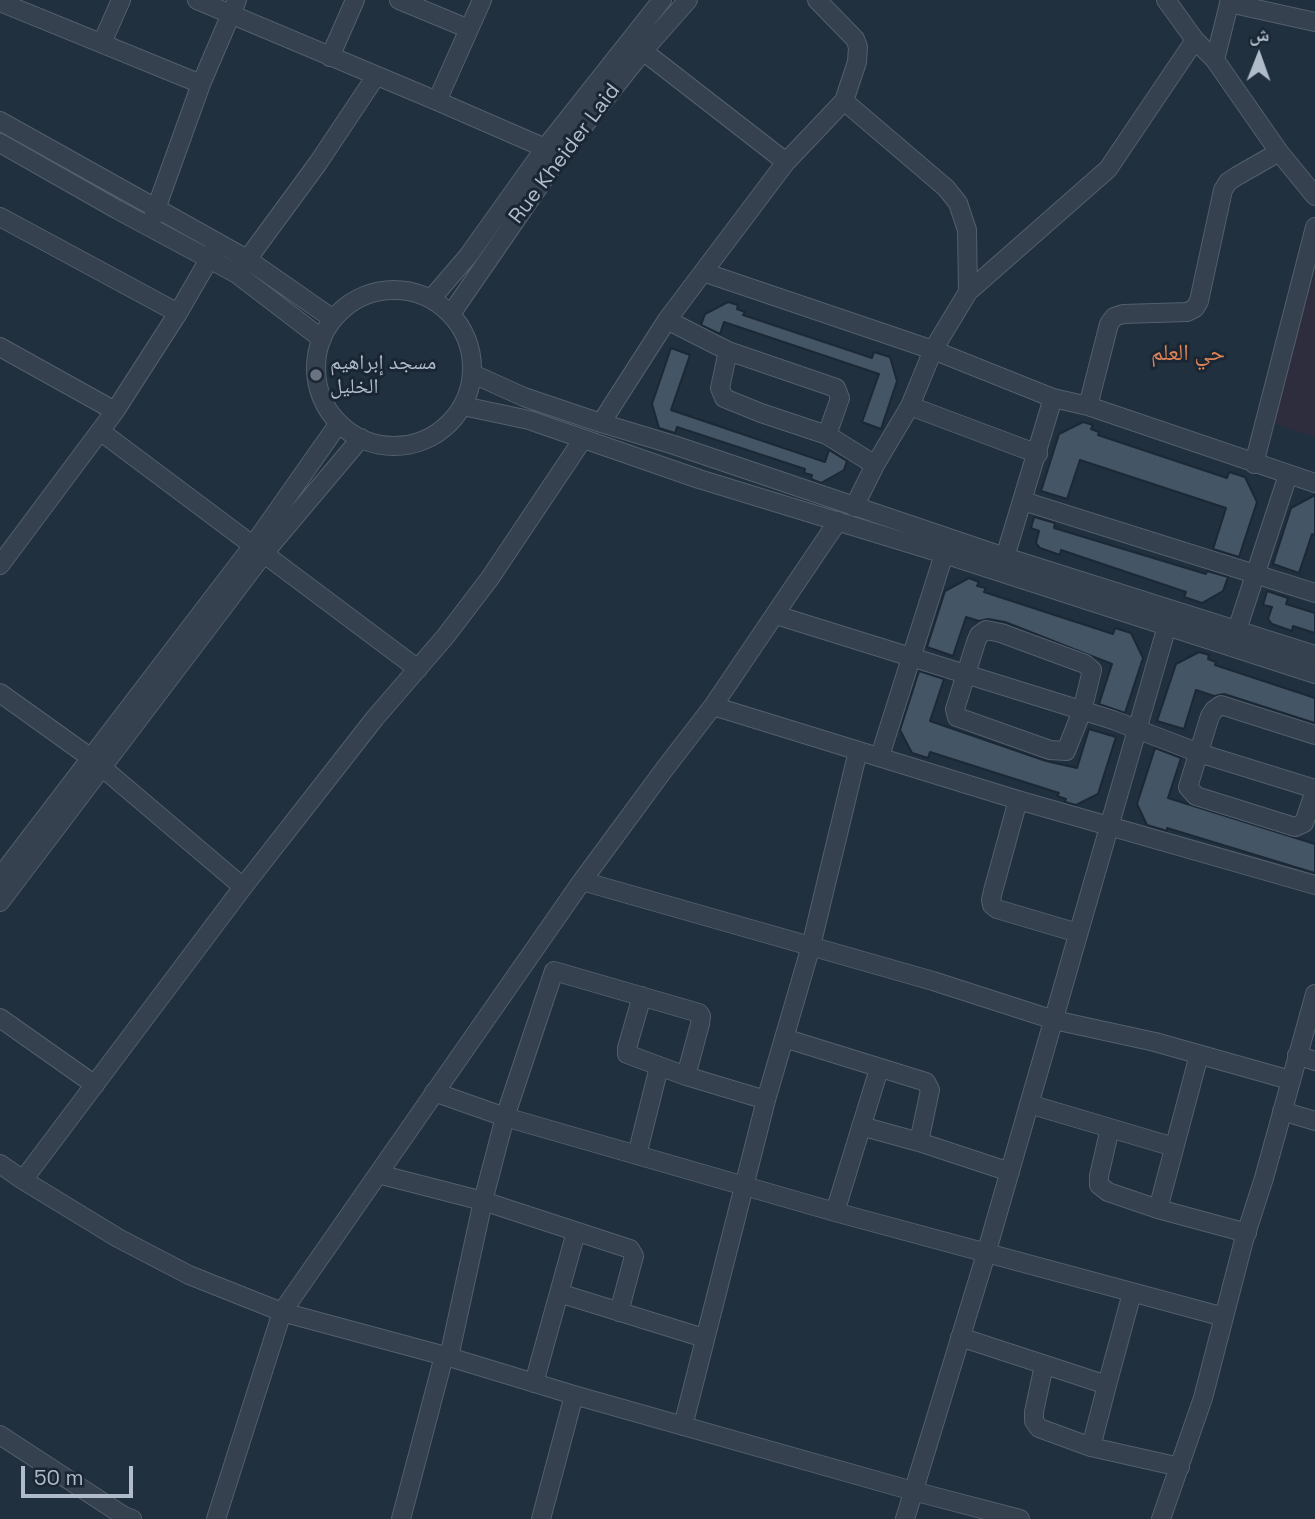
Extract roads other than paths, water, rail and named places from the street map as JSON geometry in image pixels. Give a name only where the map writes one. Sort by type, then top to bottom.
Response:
[{"type":"street","points":[[102,43],[121,0]]},
{"type":"street","points":[[197,0],[234,7],[330,57],[552,153]]},
{"type":"street","points":[[330,57],[355,0]]},
{"type":"street","points":[[399,0],[469,29]]},
{"type":"street","points":[[437,101],[482,0]]},
{"type":"street","name":"Rue Kheider Laid","points":[[451,313],[552,153],[662,0]]},
{"type":"street","name":"Rue Kheider Laid","points":[[431,299],[552,153],[688,0]]},
{"type":"street","points":[[601,423],[667,320],[786,162],[844,101],[857,62],[858,47],[855,39],[817,0]]},
{"type":"street","points":[[1166,0],[1195,40],[1215,60],[1279,152],[1315,196]]},
{"type":"street","points":[[1215,60],[1230,1],[1315,22]]},
{"type":"street","points":[[0,2],[201,84]]},
{"type":"street","points":[[149,226],[201,84],[234,7]]},
{"type":"street","points":[[854,507],[910,406],[933,350],[968,292],[1108,169],[1195,40]]},
{"type":"street","points":[[643,51],[786,162]]},
{"type":"street","points":[[242,266],[318,163],[376,76]]},
{"type":"street","points":[[844,101],[946,188],[958,203],[967,230],[968,292]]},
{"type":"street","points":[[0,121],[155,208],[214,250],[333,319]]},
{"type":"street","points":[[0,143],[149,226],[214,250]]},
{"type":"street","points":[[1088,406],[1109,324],[1114,317],[1124,314],[1187,312],[1195,308],[1199,301],[1223,190],[1228,182],[1279,152]]},
{"type":"street","points":[[0,217],[178,313]]},
{"type":"street","points":[[1254,464],[1315,227]]},
{"type":"street","points":[[0,565],[115,411],[178,313],[214,250]]},
{"type":"street","points":[[242,266],[322,339]]},
{"type":"street","points":[[703,272],[933,350],[1053,398],[1088,406],[1315,483]]},
{"type":"street","points":[[405,290],[431,299],[451,313],[464,331],[468,342],[472,374],[463,406],[448,424],[429,438],[407,445],[383,445],[361,438],[339,423],[325,405],[318,383],[316,361],[322,339],[333,319],[354,301],[378,292],[405,290]]},
{"type":"street","points":[[667,320],[728,351],[839,390],[840,398],[827,435]]},
{"type":"street","points":[[0,347],[115,411]]},
{"type":"street","points":[[728,351],[720,388],[724,398],[827,435],[875,465]]},
{"type":"street","points":[[472,374],[524,397],[1005,557],[1196,626],[1315,674]]},
{"type":"street","points":[[1005,557],[1053,398]]},
{"type":"street","points":[[463,406],[529,420],[699,479],[1167,626],[1237,630],[1315,654]]},
{"type":"street","points":[[910,406],[1038,454]]},
{"type":"street","points":[[0,902],[96,763],[259,548],[339,423]]},
{"type":"street","points":[[100,431],[418,669]]},
{"type":"street","points":[[259,548],[361,438]]},
{"type":"street","points":[[23,1180],[243,887],[375,718],[418,669],[490,578],[583,439]]},
{"type":"street","points":[[1237,630],[1288,475]]},
{"type":"street","points":[[1023,501],[1315,593]]},
{"type":"street","points":[[216,1519],[282,1312],[582,881],[713,706],[838,521]]},
{"type":"street","points":[[880,757],[909,657],[944,554]]},
{"type":"street","points":[[776,615],[1082,711],[1199,753],[1315,789],[1307,816],[1299,827],[1208,800],[1191,793],[1188,787],[1199,753],[1210,716],[1221,705],[1315,735]]},
{"type":"street","points":[[905,1519],[986,1254],[1167,626]]},
{"type":"street","points":[[992,630],[1089,666],[1093,673],[1066,751],[1050,750],[957,718],[955,709],[967,675],[979,635],[982,631],[992,630]]},
{"type":"street","points":[[0,693],[96,763],[243,887]]},
{"type":"street","points":[[713,706],[1018,800],[1315,885]]},
{"type":"street","points":[[683,1426],[766,1100],[811,946],[858,751]]},
{"type":"street","points":[[0,877],[96,763]]},
{"type":"street","points":[[1018,800],[991,900],[992,905],[997,909],[1078,933]]},
{"type":"street","points":[[582,881],[811,946],[1054,1020],[1290,1080]]},
{"type":"street","points":[[525,963],[696,1011],[701,1016],[686,1076]]},
{"type":"street","points":[[401,1519],[447,1357],[505,1117],[554,971]]},
{"type":"street","points":[[1161,1519],[1203,1398],[1315,995]]},
{"type":"street","points":[[642,996],[626,1052],[630,1057],[766,1100]]},
{"type":"street","points":[[0,1018],[95,1085]]},
{"type":"street","points":[[784,1038],[929,1084],[919,1142]]},
{"type":"street","points":[[1158,1209],[1199,1055]]},
{"type":"street","points":[[1297,1055],[1315,1061]]},
{"type":"street","points":[[637,1155],[659,1067]]},
{"type":"street","points":[[835,1212],[879,1069]]},
{"type":"street","points":[[434,1092],[505,1117],[835,1212],[1224,1317]]},
{"type":"street","points":[[1029,1104],[1174,1147]]},
{"type":"street","points":[[1282,1111],[1315,1121]]},
{"type":"street","points":[[861,1126],[1010,1172]]},
{"type":"street","points":[[1110,1128],[1099,1176],[1099,1185],[1108,1192],[1158,1209],[1247,1233]]},
{"type":"street","points":[[0,1164],[118,1238],[189,1275],[282,1312],[1020,1519]]},
{"type":"street","points":[[377,1174],[483,1200],[634,1252],[619,1312]]},
{"type":"street","points":[[534,1383],[576,1232]]},
{"type":"street","points":[[559,1293],[704,1338]]},
{"type":"street","points":[[1091,1447],[1132,1293]]},
{"type":"street","points":[[960,1337],[1107,1385]]},
{"type":"street","points":[[1044,1365],[1034,1412],[1034,1421],[1039,1428],[1091,1447],[1180,1467]]},
{"type":"street","points":[[541,1519],[573,1395]]},
{"type":"street","points":[[0,1434],[132,1519]]},
{"type":"place","name":"مسجد إبراهيم الخليل","points":[[316,375]]},
{"type":"district","name":"حي العلم","points":[[1188,354]]}]
